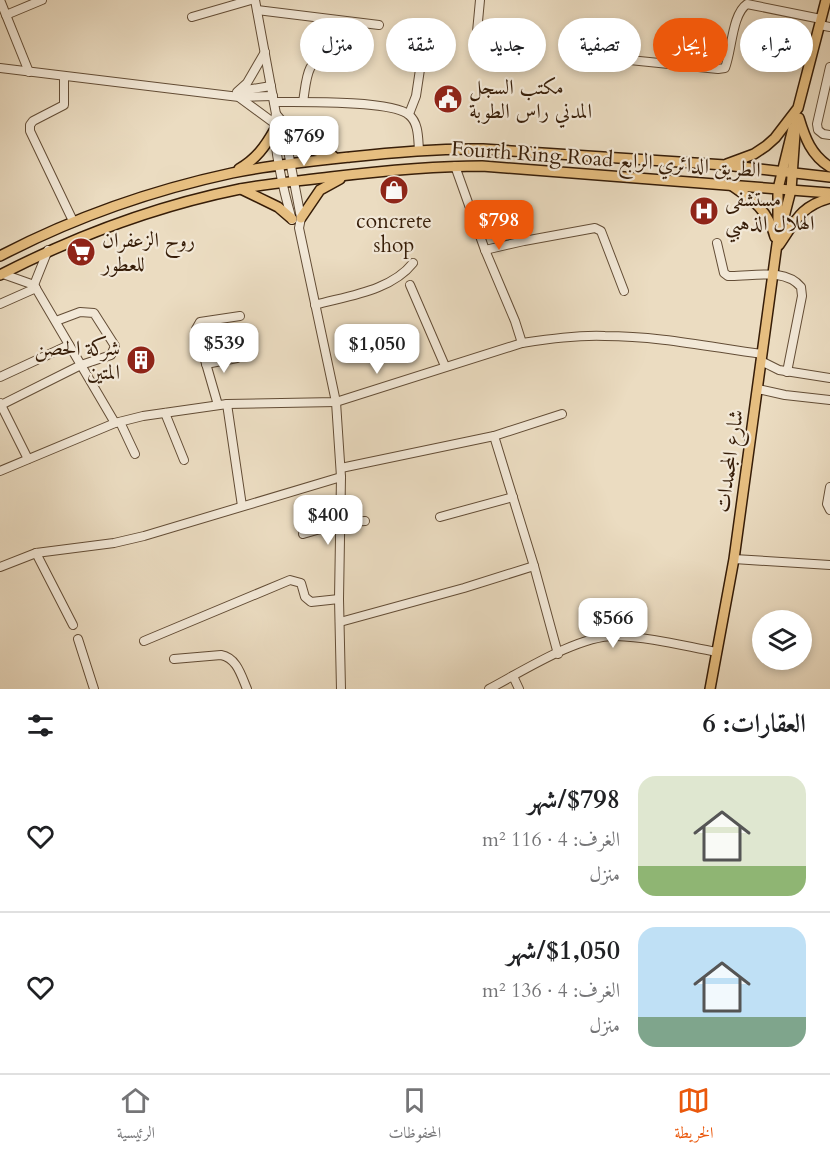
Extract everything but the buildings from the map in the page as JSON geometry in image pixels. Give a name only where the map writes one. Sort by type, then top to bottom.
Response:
[{"type":"main road","points":[[725,165],[754,154],[766,146],[797,114],[824,0]]},
{"type":"main road","points":[[797,114],[806,141],[813,152],[830,167]]},
{"type":"main road","name":"شارع المجمدات","points":[[710,689],[734,559],[758,389],[777,244],[778,189],[797,114]]},
{"type":"main road","name":"شارع المجمدات","points":[[777,244],[791,190],[797,114]]},
{"type":"main road","points":[[232,173],[262,152],[275,122]]},
{"type":"main road","points":[[285,135],[309,149],[344,158]]},
{"type":"main road","name":"Fourth Ring Road الطريق الدائري الرابع","points":[[0,256],[73,221],[178,187],[232,173],[280,165],[419,150],[493,149],[725,165],[830,177]]},
{"type":"main road","name":"Fourth Ring Road الطريق الدائري الرابع","points":[[1,274],[48,250],[117,223],[181,203],[241,189],[362,173],[455,166],[522,168],[830,193]]},
{"type":"main road","points":[[241,189],[278,207],[296,219],[320,190],[330,183],[362,173]]},
{"type":"main road","points":[[729,184],[753,199],[762,208],[773,228],[777,244]]},
{"type":"main road","points":[[777,244],[805,209],[830,198]]},
{"type":"street","points":[[0,0],[29,72]]},
{"type":"street","points":[[6,15],[42,0]]},
{"type":"street","points":[[192,17],[253,0],[257,10],[273,99],[280,165],[296,219],[336,402],[341,468],[339,599],[341,689]]},
{"type":"street","points":[[478,18],[480,0]]},
{"type":"street","points":[[641,61],[725,68],[735,25],[742,8],[747,4],[820,22],[830,27]]},
{"type":"street","points":[[257,10],[378,24]]},
{"type":"street","points":[[238,95],[265,52]]},
{"type":"street","points":[[830,67],[817,124],[818,130],[830,135]]},
{"type":"street","points":[[0,68],[224,95],[397,109],[409,114],[414,122],[419,150]]},
{"type":"street","points":[[303,102],[308,72]]},
{"type":"street","points":[[409,114],[416,96],[420,72]]},
{"type":"street","points":[[64,76],[64,105],[33,121],[30,131],[73,221]]},
{"type":"street","points":[[238,95],[271,86]]},
{"type":"street","points":[[238,95],[275,122],[282,122],[294,182],[296,219]]},
{"type":"street","points":[[455,166],[522,343]]},
{"type":"street","points":[[485,250],[596,228],[601,231],[624,291]]},
{"type":"street","points":[[717,243],[724,273],[728,276],[773,274],[793,280],[801,286],[802,296],[787,372]]},
{"type":"street","points":[[0,304],[35,286],[48,250]]},
{"type":"street","points":[[315,305],[382,285],[398,277],[413,263]]},
{"type":"street","points":[[1,274],[21,278],[35,286],[135,454]]},
{"type":"street","points":[[410,285],[446,366]]},
{"type":"street","points":[[28,459],[0,404],[81,365],[111,355],[115,346],[94,313],[80,312],[56,321]]},
{"type":"street","points":[[218,405],[196,328],[200,322],[240,316]]},
{"type":"street","points":[[0,471],[117,423],[165,412],[218,405],[336,402],[522,343],[559,338],[634,337],[762,357],[778,370],[830,378]]},
{"type":"street","points":[[0,377],[69,345]]},
{"type":"street","points":[[206,364],[237,358]]},
{"type":"street","points":[[758,389],[785,395],[830,400]]},
{"type":"street","points":[[227,405],[242,506]]},
{"type":"street","points":[[165,412],[184,460]]},
{"type":"street","points":[[341,468],[494,436],[562,414]]},
{"type":"street","points":[[494,436],[558,654]]},
{"type":"street","points":[[0,567],[36,553],[134,539],[341,477]]},
{"type":"street","points":[[830,487],[827,504],[830,510]]},
{"type":"street","points":[[440,517],[513,497]]},
{"type":"street","points":[[303,534],[341,523],[365,520]]},
{"type":"street","points":[[36,553],[72,625]]},
{"type":"street","points":[[734,559],[830,565]]},
{"type":"street","points":[[340,622],[534,566]]},
{"type":"street","points":[[144,641],[290,580],[301,583],[304,597],[311,602],[339,599]]},
{"type":"street","points":[[489,689],[591,639],[615,636],[641,638],[717,652]]},
{"type":"street","points":[[78,639],[94,689]]},
{"type":"street","points":[[174,659],[228,656],[232,658],[247,689]]},
{"type":"street","points":[[513,676],[519,689]]},
{"type":"place","name":"مكتب السجل المدني راس الطوبة","points":[[448,99]]},
{"type":"place","name":"concrete shop","points":[[394,190]]},
{"type":"place","name":"مستشفى الهلال الذهبي","points":[[704,211]]},
{"type":"place","name":"روح الزعفران للعطور","points":[[81,252]]},
{"type":"place","name":"شركة الحصن المتين","points":[[141,360]]}]
